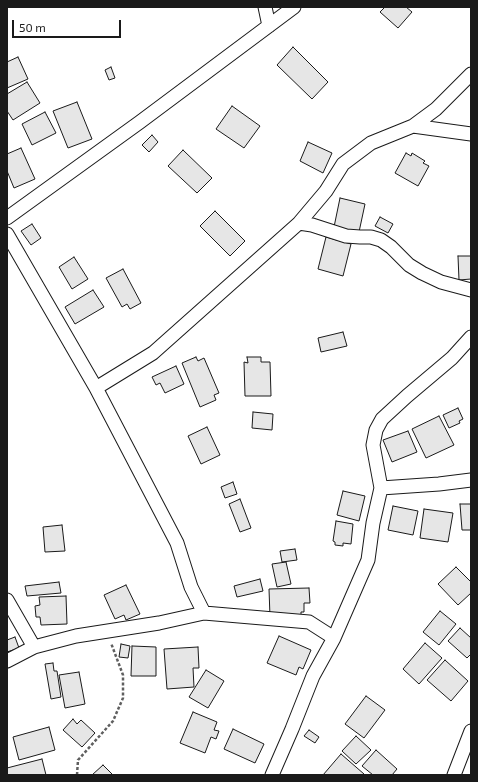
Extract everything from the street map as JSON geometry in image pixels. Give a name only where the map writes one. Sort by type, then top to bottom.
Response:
[{"type":"street","points":[[265,7],[269,26]]},
{"type":"street","points":[[7,218],[140,122],[294,7]]},
{"type":"street","points":[[96,388],[153,353],[299,223],[326,191],[343,164],[372,143],[413,126],[436,109],[471,74]]},
{"type":"street","points":[[413,126],[471,134]]},
{"type":"street","points":[[299,223],[346,236],[360,238],[371,237],[381,240],[391,247],[409,265],[422,273],[441,282],[471,290]]},
{"type":"street","points":[[7,234],[96,388],[177,543],[191,587],[204,613]]},
{"type":"street","points":[[272,775],[313,676],[334,638],[368,560],[373,523],[381,488],[373,445],[376,430],[382,419],[452,358],[471,337]]},
{"type":"street","points":[[381,488],[471,480]]},
{"type":"street","points":[[7,600],[34,647]]},
{"type":"street","points":[[7,661],[34,647],[76,636],[204,613],[309,622],[334,638]]},
{"type":"street","points":[[454,775],[471,731]]},
{"type":"path","points":[[77,775],[78,760],[113,721],[123,698],[123,675],[106,631]]},
{"type":"building","points":[[385,7],[406,7],[412,12],[398,28],[380,12]]},
{"type":"building","points":[[293,47],[328,82],[312,99],[277,65]]},
{"type":"building","points":[[18,57],[28,79],[7,88],[7,62]]},
{"type":"building","points":[[111,67],[115,78],[109,80],[105,70]]},
{"type":"building","points":[[27,82],[40,103],[13,120],[7,111],[7,94]]},
{"type":"building","points":[[77,102],[92,139],[68,148],[53,111]]},
{"type":"building","points":[[232,106],[260,126],[244,148],[216,129]]},
{"type":"building","points":[[45,112],[56,133],[32,145],[22,124]]},
{"type":"building","points":[[152,135],[158,142],[149,152],[142,145]]},
{"type":"building","points":[[308,142],[332,153],[323,173],[300,161]]},
{"type":"building","points":[[21,148],[35,179],[14,188],[7,171],[7,154]]},
{"type":"building","points":[[183,150],[212,178],[197,193],[168,166]]},
{"type":"building","points":[[406,153],[411,156],[412,153],[425,161],[423,163],[429,166],[418,186],[395,173]]},
{"type":"building","points":[[340,198],[365,204],[359,232],[334,227]]},
{"type":"building","points":[[215,211],[245,241],[230,256],[200,226]]},
{"type":"building","points":[[380,217],[393,224],[388,233],[375,226]]},
{"type":"building","points":[[32,224],[41,238],[31,245],[21,231]]},
{"type":"building","points":[[326,237],[351,244],[343,276],[318,269]]},
{"type":"building","points":[[458,256],[471,256],[471,279],[459,280]]},
{"type":"building","points":[[74,257],[88,279],[72,289],[59,267]]},
{"type":"building","points":[[123,269],[141,303],[130,309],[127,304],[122,307],[106,278]]},
{"type":"building","points":[[93,290],[104,307],[75,324],[65,307]]},
{"type":"building","points":[[343,332],[347,346],[321,352],[318,338]]},
{"type":"building","points":[[196,357],[198,361],[204,358],[219,393],[214,395],[216,400],[200,407],[182,363]]},
{"type":"building","points":[[247,357],[261,357],[261,362],[270,362],[271,396],[245,396],[244,362],[248,363]]},
{"type":"building","points":[[176,366],[184,384],[165,393],[160,383],[156,385],[152,377]]},
{"type":"building","points":[[458,408],[463,419],[459,421],[460,423],[449,428],[443,415]]},
{"type":"building","points":[[253,412],[273,414],[272,430],[252,428]]},
{"type":"building","points":[[439,416],[454,445],[426,458],[412,429]]},
{"type":"building","points":[[207,427],[220,455],[201,464],[188,436]]},
{"type":"building","points":[[408,431],[417,452],[392,462],[383,440]]},
{"type":"building","points":[[233,482],[237,494],[225,498],[221,487]]},
{"type":"building","points":[[343,491],[365,496],[359,521],[337,515]]},
{"type":"building","points":[[240,499],[251,528],[240,532],[229,504]]},
{"type":"building","points":[[460,504],[471,504],[471,530],[462,530]]},
{"type":"building","points":[[393,506],[418,511],[413,535],[388,530]]},
{"type":"building","points":[[424,509],[453,513],[448,542],[420,538]]},
{"type":"building","points":[[336,521],[353,524],[351,544],[343,543],[343,546],[335,545],[335,542],[333,541]]},
{"type":"building","points":[[62,525],[65,551],[45,552],[43,527]]},
{"type":"building","points":[[295,549],[297,560],[282,562],[280,551]]},
{"type":"building","points":[[286,562],[291,584],[277,587],[272,564]]},
{"type":"building","points":[[456,567],[471,582],[471,593],[458,605],[438,584]]},
{"type":"building","points":[[260,579],[263,591],[237,597],[234,586]]},
{"type":"building","points":[[59,582],[61,593],[27,596],[25,586]]},
{"type":"building","points":[[126,585],[140,614],[126,620],[124,615],[115,619],[104,595]]},
{"type":"building","points":[[309,588],[310,603],[304,603],[304,612],[301,612],[301,617],[270,617],[269,589]]},
{"type":"building","points":[[66,596],[67,624],[41,625],[40,617],[36,617],[35,606],[40,605],[39,597]]},
{"type":"building","points":[[440,611],[456,624],[439,645],[423,632]]},
{"type":"building","points":[[460,628],[471,638],[471,654],[467,658],[448,641]]},
{"type":"building","points":[[279,636],[311,650],[303,669],[299,667],[296,675],[267,663]]},
{"type":"building","points":[[15,637],[19,648],[7,652],[7,640]]},
{"type":"building","points":[[425,643],[442,658],[419,684],[403,669]]},
{"type":"building","points":[[121,644],[130,646],[128,658],[119,657]]},
{"type":"building","points":[[132,646],[156,647],[156,676],[131,676]]},
{"type":"building","points":[[198,647],[199,668],[193,668],[194,687],[167,689],[164,649]]},
{"type":"building","points":[[445,660],[468,681],[451,701],[427,680]]},
{"type":"building","points":[[53,663],[54,671],[57,671],[61,697],[51,699],[45,664]]},
{"type":"building","points":[[206,670],[224,681],[208,708],[189,697]]},
{"type":"building","points":[[79,672],[85,704],[65,708],[59,675]]},
{"type":"building","points":[[366,696],[385,710],[364,738],[345,724]]},
{"type":"building","points":[[193,712],[217,722],[214,730],[219,731],[216,739],[211,737],[205,753],[180,743]]},
{"type":"building","points":[[73,719],[77,724],[81,720],[95,733],[82,747],[63,730]]},
{"type":"building","points":[[49,727],[55,750],[19,760],[13,737]]},
{"type":"building","points":[[233,729],[264,744],[255,763],[224,749]]},
{"type":"building","points":[[309,730],[319,737],[315,743],[304,736]]},
{"type":"building","points":[[356,736],[371,750],[356,764],[342,751]]},
{"type":"building","points":[[376,750],[397,769],[392,775],[373,775],[362,766]]},
{"type":"building","points":[[341,754],[364,774],[323,775]]},
{"type":"building","points":[[42,759],[46,775],[7,775],[7,768]]},
{"type":"building","points":[[103,765],[113,775],[92,775]]}]
